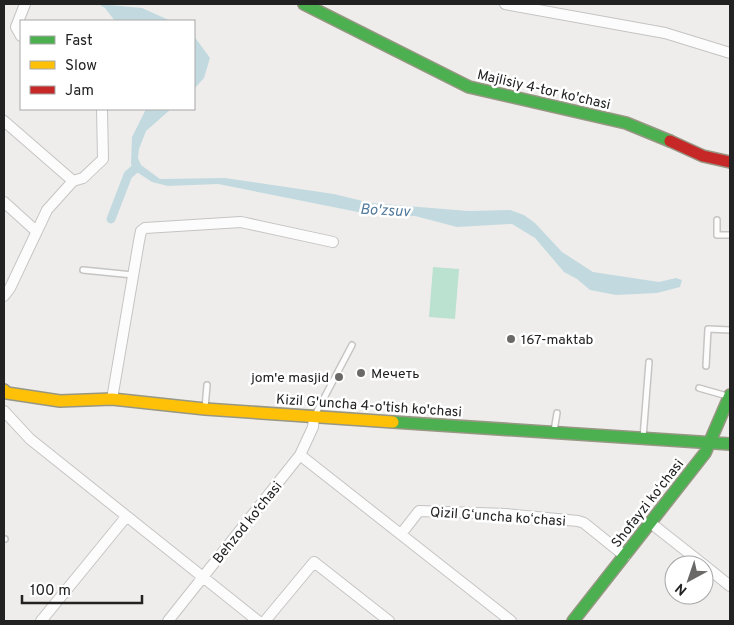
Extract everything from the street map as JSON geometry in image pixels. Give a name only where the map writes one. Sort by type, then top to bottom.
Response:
[{"type":"street","points":[[20,34],[16,27],[26,4]]},
{"type":"street","name":"Majlisiy 4-tor ko'chasi","points":[[304,4],[469,87],[492,94],[627,123],[712,160],[730,162]]},
{"type":"street","points":[[505,4],[666,33],[730,54]]},
{"type":"street","points":[[6,289],[47,210],[73,181],[83,178],[103,159],[102,110]]},
{"type":"street","points":[[4,121],[73,181]]},
{"type":"street","points":[[4,202],[36,231]]},
{"type":"street","points":[[112,399],[141,231],[145,228],[241,222],[333,242]]},
{"type":"street","points":[[4,404],[6,391]]},
{"type":"street","name":"Kizil G'uncha 4-o'tish ko'chasi","points":[[6,391],[60,401],[112,399],[205,409],[554,434],[730,444]]},
{"type":"street","name":"Shofayzi koʻchasi","points":[[573,621],[652,524],[712,442],[730,396]]},
{"type":"street","points":[[4,411],[30,439],[258,621]]},
{"type":"street","name":"Behzod ko‘chasi","points":[[168,621],[300,455],[313,427],[314,416]]},
{"type":"street","points":[[300,455],[511,621]]},
{"type":"street","name":"Qizil Gʻuncha koʻchasi","points":[[402,534],[419,511],[506,514],[584,523],[625,556]]},
{"type":"street","points":[[41,621],[126,517]]},
{"type":"street","points":[[652,524],[691,555]]},
{"type":"street","points":[[265,621],[314,562],[390,621]]},
{"type":"street","points":[[714,573],[730,586]]},
{"type":"lane","points":[[717,220],[717,235],[730,235]]},
{"type":"lane","points":[[83,270],[133,275]]},
{"type":"lane","points":[[706,366],[708,329],[730,330]]},
{"type":"lane","points":[[314,416],[352,345]]},
{"type":"lane","points":[[643,438],[649,362]]},
{"type":"lane","points":[[205,409],[207,385]]},
{"type":"lane","points":[[699,388],[730,396]]},
{"type":"lane","points":[[554,434],[557,413]]},
{"type":"green space","points":[[433,267],[459,269],[455,319],[429,317]]},
{"type":"water","points":[[98,4],[142,8],[169,20],[114,20],[105,8]]},
{"type":"water","points":[[195,37],[210,58],[204,78],[195,88]]},
{"type":"water","name":"Bo'zsuv","points":[[146,110],[170,110],[146,131],[139,149],[138,158],[141,165],[160,179],[225,178],[334,194],[371,203],[468,211],[510,210],[524,215],[535,223],[562,252],[593,272],[659,282],[676,278],[682,280],[680,287],[657,293],[616,295],[590,290],[577,279],[564,272],[535,238],[512,224],[457,227],[415,216],[368,214],[218,184],[168,186],[152,182],[132,169],[132,137]]},
{"type":"waterway","points":[[111,219],[128,175],[136,168]]},
{"type":"traffic: fast","points":[[304,4],[469,87],[626,123],[670,141]]},
{"type":"traffic: fast","points":[[573,621],[705,453],[730,395]]},
{"type":"traffic: fast","points":[[393,422],[730,444]]},
{"type":"traffic: slow","points":[[4,390],[7,393],[60,401],[112,399],[205,409],[393,422]]},
{"type":"traffic: jam","points":[[670,141],[703,156],[730,162]]},
{"type":"place","name":"167-maktab","points":[[511,339]]},
{"type":"place","name":"Мечеть","points":[[361,373]]},
{"type":"place","name":"jom'e masjid","points":[[339,377]]}]
